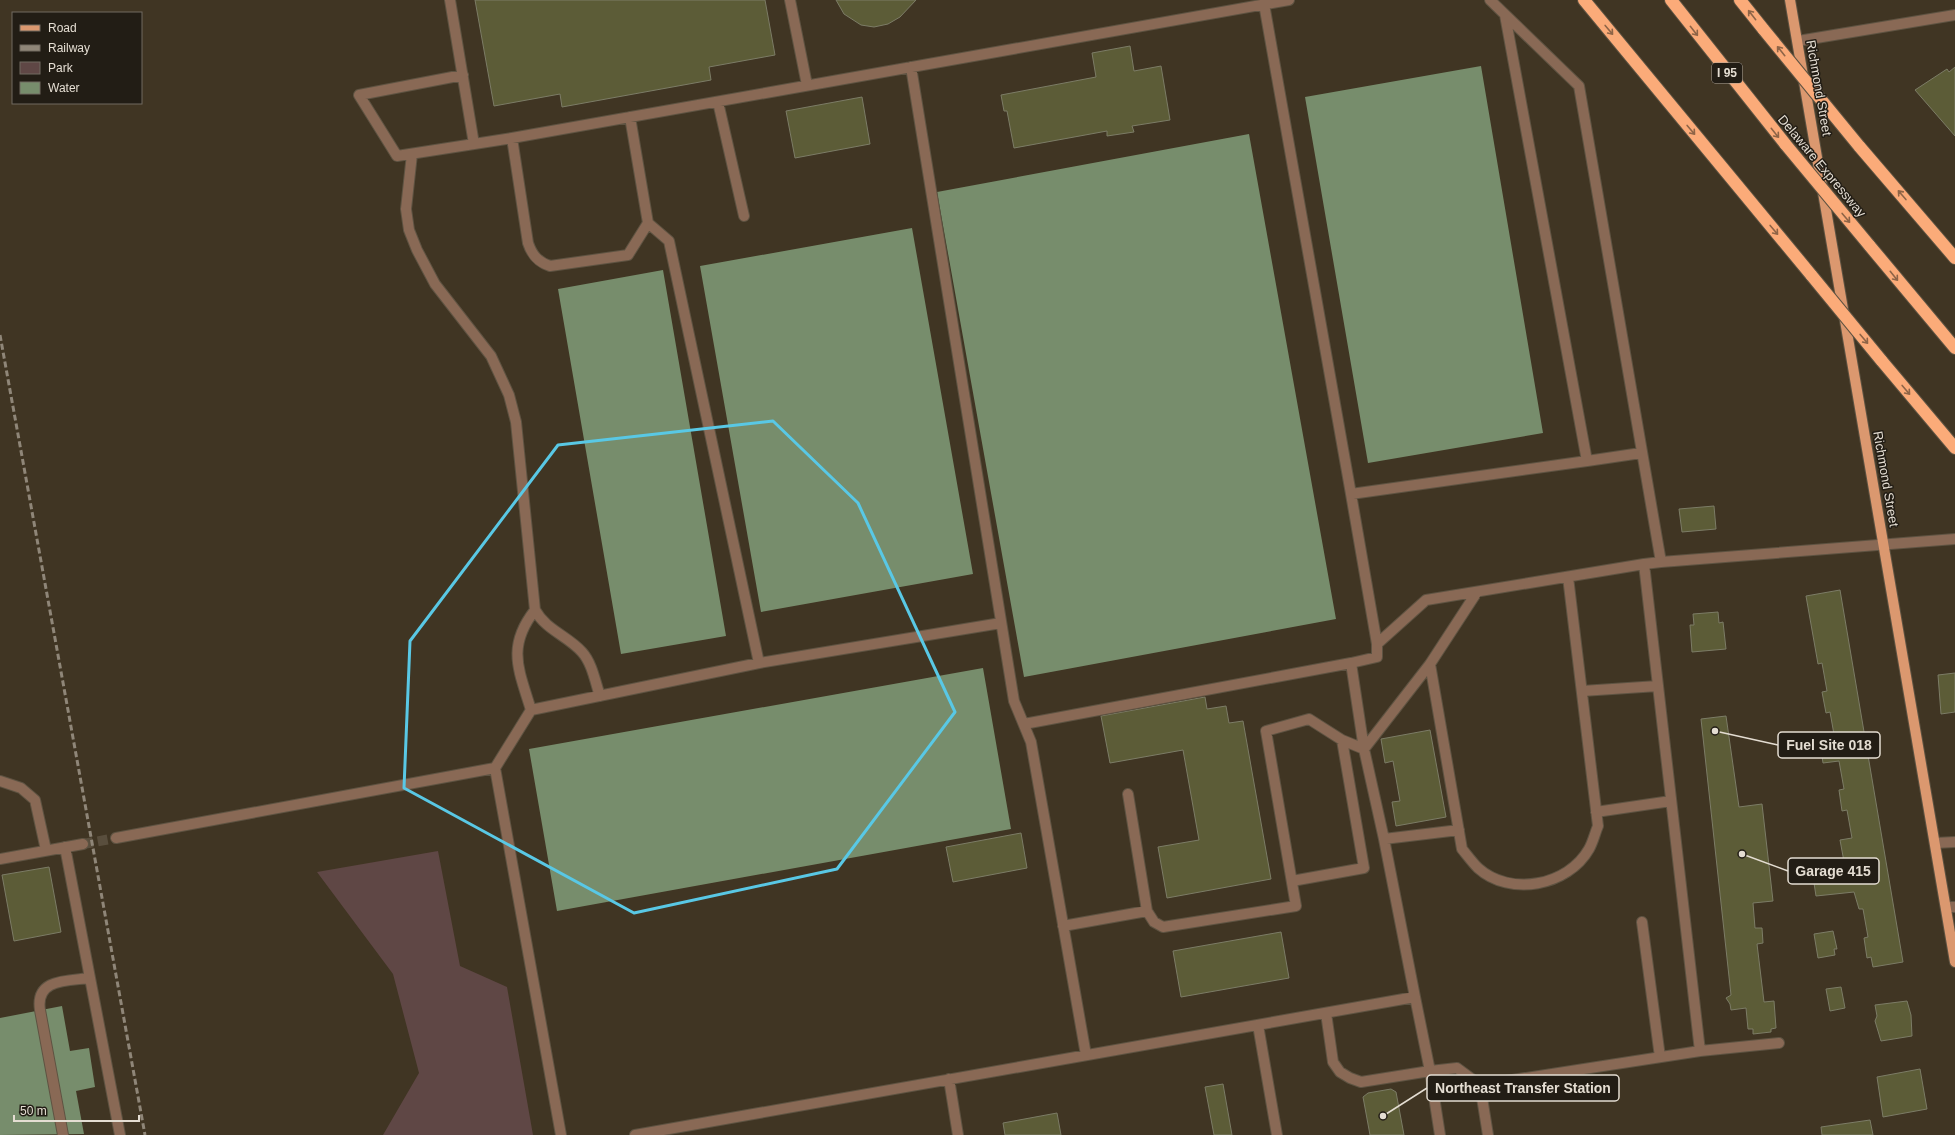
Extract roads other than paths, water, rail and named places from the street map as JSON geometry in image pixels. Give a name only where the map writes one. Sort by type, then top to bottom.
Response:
[{"type":"highway","points":[[1584,0],[1955,448]]},
{"type":"highway","name":"Delaware Expressway","points":[[1671,0],[1786,145],[1955,348]]},
{"type":"highway","points":[[1740,0],[1859,146],[1955,258]]},
{"type":"highway","points":[[1928,225],[1955,252]]},
{"type":"main road","name":"Richmond Street","points":[[1790,0],[1935,843],[1950,907],[1955,962]]},
{"type":"street","points":[[450,0],[474,144]]},
{"type":"street","points":[[790,0],[806,85]]},
{"type":"street","points":[[462,75],[359,95],[397,156],[512,138],[1290,0]]},
{"type":"street","points":[[1490,0],[1580,86],[1641,454],[1661,562]]},
{"type":"street","points":[[1024,724],[1352,663],[1377,657],[1377,644],[1264,4]]},
{"type":"street","points":[[1505,15],[1587,461]]},
{"type":"street","points":[[1798,41],[1955,15]]},
{"type":"street","points":[[911,67],[1014,701],[1031,742],[1086,1055]]},
{"type":"street","points":[[718,102],[744,216]]},
{"type":"street","points":[[630,117],[648,223],[669,241],[759,663]]},
{"type":"street","points":[[512,138],[528,243],[531,251],[542,263],[550,266],[628,255],[648,223]]},
{"type":"street","points":[[412,154],[406,210],[409,230],[417,250],[435,284],[491,356],[509,395],[516,422],[535,610],[539,618],[573,643],[583,653],[590,664],[600,696]]},
{"type":"street","points":[[1351,494],[1641,454]]},
{"type":"street","points":[[1377,644],[1426,600],[1661,562],[1884,546],[1955,539]]},
{"type":"street","points":[[1644,564],[1700,1051]]},
{"type":"street","points":[[1430,664],[1462,849],[1478,868],[1500,881],[1525,885],[1550,881],[1572,868],[1589,849],[1598,826],[1568,576]]},
{"type":"street","points":[[1364,749],[1430,664],[1477,592]]},
{"type":"street","points":[[531,710],[518,667],[516,654],[526,621],[535,610]]},
{"type":"street","points":[[561,1135],[495,768],[531,710],[759,663],[1001,624]]},
{"type":"street","points":[[1352,663],[1364,749],[1384,839],[1414,997],[1430,1071],[1440,1135]]},
{"type":"street","points":[[1582,691],[1658,686]]},
{"type":"street","points":[[1128,794],[1147,911],[1154,922],[1163,926],[1296,906],[1266,731],[1309,719],[1342,740],[1364,749]]},
{"type":"street","points":[[1292,880],[1364,868],[1342,740]]},
{"type":"street","points":[[116,838],[495,768]]},
{"type":"street","points":[[0,781],[21,788],[35,800],[46,850]]},
{"type":"street","points":[[1596,812],[1672,801]]},
{"type":"street","points":[[1384,839],[1458,830]]},
{"type":"street","points":[[1935,843],[1955,842]]},
{"type":"street","points":[[0,859],[83,844]]},
{"type":"street","points":[[65,847],[120,1135]]},
{"type":"street","points":[[1063,926],[1147,911]]},
{"type":"street","points":[[1642,922],[1660,1057]]},
{"type":"street","points":[[63,1135],[40,1010],[40,996],[46,987],[52,984],[90,978]]},
{"type":"street","points":[[635,1135],[1414,997]]},
{"type":"street","points":[[1326,1013],[1333,1062],[1340,1072],[1361,1082],[1457,1068],[1480,1085],[1488,1135]]},
{"type":"street","points":[[1258,1025],[1277,1135]]},
{"type":"street","points":[[1480,1085],[1700,1051],[1779,1043]]},
{"type":"street","points":[[949,1079],[958,1135]]},
{"type":"water","points":[[1481,66],[1543,433],[1368,463],[1305,97]]},
{"type":"water","points":[[1249,134],[1336,619],[1024,677],[937,192]]},
{"type":"water","points":[[912,228],[973,574],[761,612],[700,266]]},
{"type":"water","points":[[663,270],[726,636],[621,654],[558,289]]},
{"type":"water","points":[[983,668],[1011,829],[557,911],[529,749]]},
{"type":"water","points":[[62,1006],[70,1051],[89,1048],[95,1087],[76,1091],[84,1134],[0,1135],[0,1018]]},
{"type":"tunnel","points":[[83,844],[116,838]]},
{"type":"railway","points":[[0,335],[145,1135]]},
{"type":"place","name":"Fuel Site 018","points":[[1715,731]]},
{"type":"place","name":"Garage 415","points":[[1742,854]]},
{"type":"place","name":"Northeast Transfer Station","points":[[1383,1116]]}]
